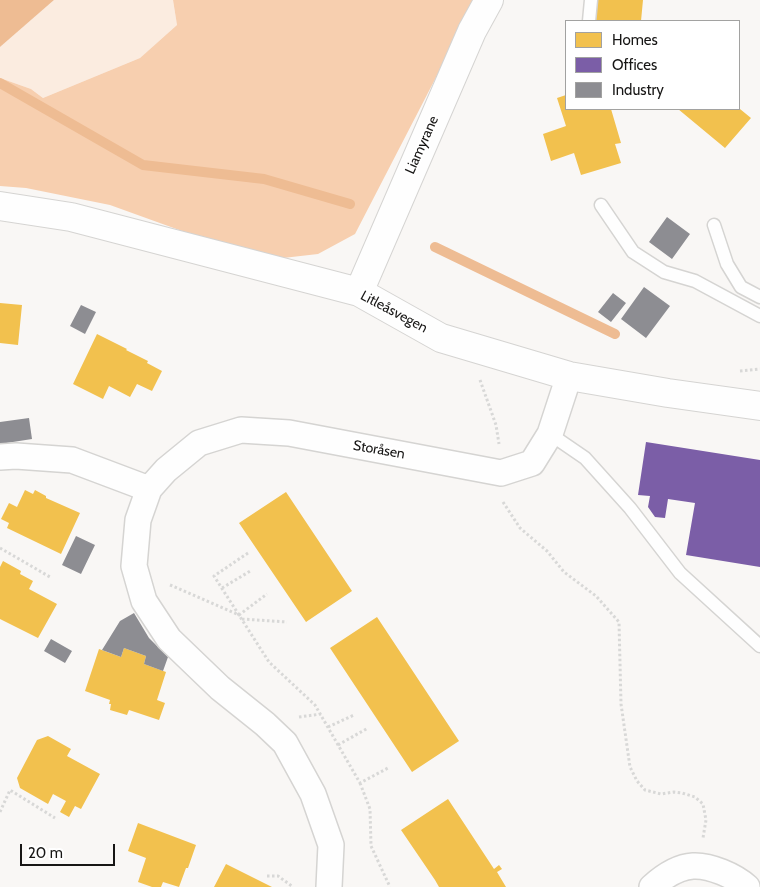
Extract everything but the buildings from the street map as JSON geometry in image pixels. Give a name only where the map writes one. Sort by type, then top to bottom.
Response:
[{"type":"street","name":"Liamyrane","points":[[358,292],[472,31],[489,0]]},
{"type":"street","name":"Litleåsvegen","points":[[0,206],[71,217],[358,292],[441,338],[569,376],[760,406]]},
{"type":"street","name":"Storåsen","points":[[329,887],[331,845],[313,794],[285,743],[265,724],[220,688],[169,638],[144,601],[134,566],[138,520],[148,489],[166,470],[199,443],[241,430],[288,434],[501,472],[532,463],[550,434],[569,376]]},
{"type":"street","points":[[0,457],[16,456],[72,460],[148,489]]},
{"type":"street","points":[[652,887],[669,873],[693,866],[713,869],[738,879],[747,887]]},
{"type":"lane","points":[[589,20],[591,0]]},
{"type":"lane","points":[[601,205],[632,252],[664,272],[695,281],[760,316]]},
{"type":"lane","points":[[714,225],[727,264],[741,287],[760,298]]},
{"type":"lane","points":[[550,434],[585,458],[630,508],[680,573],[760,646]]},
{"type":"path","points":[[479,375],[496,425],[501,455],[502,501],[520,528],[547,551],[564,572],[596,596],[619,622],[622,704],[630,767],[637,781],[645,790],[661,794],[682,793],[695,797],[703,804],[706,820],[705,831],[693,866]]},
{"type":"path","points":[[0,548],[50,577]]},
{"type":"path","points":[[248,553],[214,576],[269,662],[316,705],[360,783],[370,809],[371,846],[390,887]]},
{"type":"path","points":[[134,566],[168,585],[240,617],[287,622]]},
{"type":"path","points":[[222,588],[252,570]]},
{"type":"path","points":[[240,617],[267,594]]},
{"type":"path","points":[[328,727],[354,715]]},
{"type":"path","points":[[338,745],[368,728]]},
{"type":"path","points":[[360,783],[388,768]]},
{"type":"path","points":[[0,812],[10,790],[55,818]]},
{"type":"path","points":[[267,876],[278,876],[294,887]]},
{"type":"shaded area","points":[[0,0],[54,0],[0,47]]},
{"type":"shaded area","points":[[54,0],[173,0],[177,25],[140,58],[43,98],[31,89],[0,78],[0,47]]},
{"type":"shaded area","points":[[173,0],[476,0],[355,234],[318,254],[283,258],[229,248],[110,205],[26,188],[0,186],[0,78],[31,89],[43,98],[140,58],[177,25]]},
{"type":"waterway","points":[[0,83],[143,165],[264,179],[350,204]]},
{"type":"waterway","points":[[435,247],[615,334]]}]
